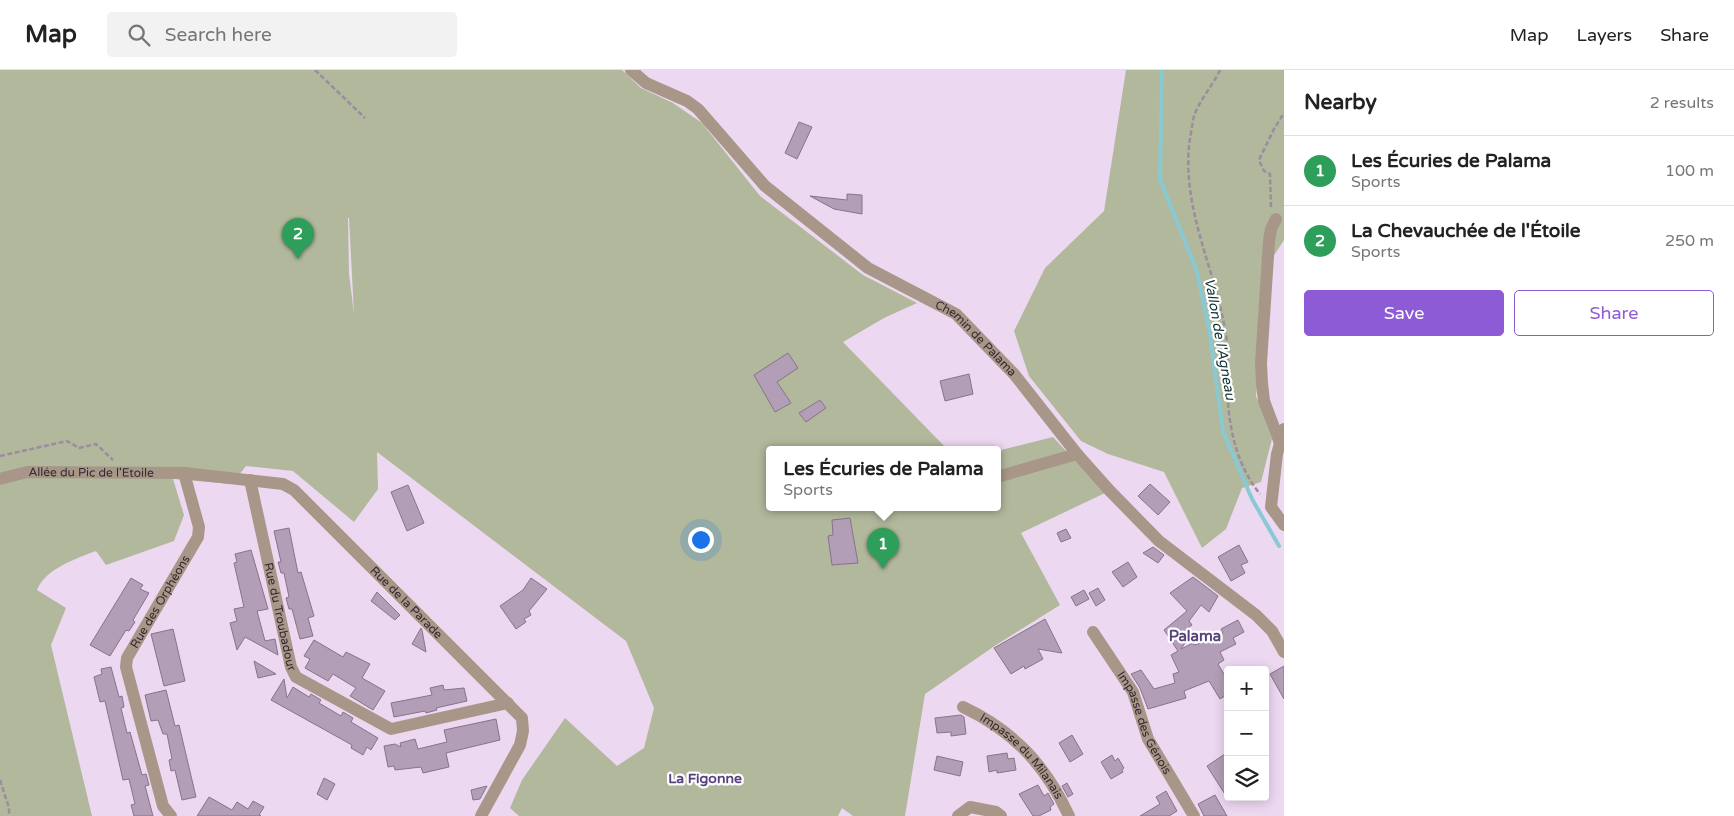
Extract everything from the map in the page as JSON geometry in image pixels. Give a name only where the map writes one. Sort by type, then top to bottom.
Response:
[{"type":"street","name":"Chemin de Palama","points":[[631,70],[646,83],[687,101],[698,109],[764,186],[868,268],[956,314],[1014,374],[1077,454],[1159,541],[1256,615],[1272,631],[1284,652]]},
{"type":"street","points":[[1273,224],[1261,363],[1264,401],[1280,443]]},
{"type":"street","points":[[1284,428],[1271,491],[1271,507],[1284,525],[1284,530]]},
{"type":"street","points":[[1001,476],[1077,454]]},
{"type":"street","name":"Allée du Pic de l'Etoile","points":[[0,479],[27,472],[184,473]]},
{"type":"street","name":"Rue de la Parade","points":[[184,473],[282,484],[294,490],[522,718],[524,731],[520,744],[481,816]]},
{"type":"street","name":"Rue des Orphéons","points":[[171,816],[163,806],[126,667],[127,658],[198,537],[198,527],[184,473]]},
{"type":"street","name":"Rue du Troubadour","points":[[250,480],[291,667],[296,677],[390,729],[508,703]]},
{"type":"street","name":"Impasse des Génois","points":[[1093,632],[1132,692],[1148,739],[1194,816]]},
{"type":"street","name":"Impasse du Milanais","points":[[964,707],[978,714],[1026,748],[1059,796],[1069,816]]},
{"type":"street","points":[[958,816],[970,808],[996,812],[1001,816]]},
{"type":"path","points":[[315,70],[364,118]]},
{"type":"path","points":[[1220,70],[1194,115],[1189,147],[1189,188],[1199,236],[1212,276],[1226,336],[1228,410],[1233,441],[1248,479],[1271,507]]},
{"type":"path","points":[[1273,224],[1270,174],[1264,171],[1259,160],[1284,113]]},
{"type":"path","points":[[0,456],[32,450],[57,442],[67,441],[79,448],[96,444],[127,473]]},
{"type":"path","points":[[0,780],[9,808],[9,816]]},
{"type":"green space","points":[[0,70],[622,70],[641,88],[673,103],[702,123],[760,196],[863,275],[917,303],[884,318],[843,342],[944,446],[766,446],[766,511],[1001,511],[1001,450],[1053,437],[1105,493],[1021,533],[1060,605],[996,645],[925,694],[905,816],[853,816],[842,808],[838,816],[519,816],[510,808],[522,780],[565,718],[617,766],[644,748],[654,708],[626,641],[377,452],[378,489],[354,522],[293,471],[246,466],[232,484],[173,479],[184,515],[174,541],[106,565],[96,551],[54,570],[37,590],[66,608],[51,645],[92,816],[0,816]],"holes":[[[348,218],[349,218],[354,314],[349,274]]]},
{"type":"green space","points":[[1126,70],[1284,70],[1284,240],[1271,260],[1256,396],[1272,439],[1261,482],[1242,488],[1226,529],[1202,548],[1164,472],[1108,454],[1081,441],[1029,376],[1014,331],[1045,268],[1104,211]]},
{"type":"building","points":[[799,122],[812,127],[797,159],[785,153]]},
{"type":"building","points":[[847,194],[862,195],[862,214],[834,209],[810,196],[847,200]]},
{"type":"building","points":[[788,353],[798,368],[777,382],[791,403],[775,412],[754,375]]},
{"type":"building","points":[[969,374],[973,394],[945,401],[940,381]]},
{"type":"building","points":[[820,400],[826,408],[806,422],[799,413]]},
{"type":"building","points":[[1150,484],[1170,502],[1158,515],[1138,496]]},
{"type":"building","points":[[408,485],[424,523],[407,531],[391,492]]},
{"type":"building","points":[[850,518],[858,563],[832,565],[828,536],[833,535],[832,520]]},
{"type":"building","points":[[289,528],[298,573],[301,572],[314,616],[308,618],[313,636],[300,639],[292,609],[289,609],[286,598],[289,597],[284,573],[281,573],[278,562],[281,562],[274,531]]},
{"type":"building","points":[[1066,529],[1071,538],[1061,542],[1057,533]]},
{"type":"building","points":[[1239,545],[1248,562],[1241,565],[1245,573],[1231,581],[1218,557]]},
{"type":"building","points":[[1153,547],[1164,555],[1158,563],[1143,553]]},
{"type":"building","points":[[251,550],[268,609],[257,611],[265,641],[275,639],[278,655],[245,637],[237,650],[230,623],[237,621],[234,609],[244,607],[234,563],[237,562],[235,554]]},
{"type":"building","points":[[1128,562],[1137,577],[1123,587],[1112,572]]},
{"type":"building","points":[[1193,577],[1218,596],[1209,612],[1201,605],[1189,621],[1192,625],[1185,630],[1189,637],[1181,649],[1193,643],[1194,645],[1205,642],[1223,633],[1221,629],[1238,620],[1244,632],[1233,638],[1236,644],[1220,652],[1224,660],[1218,664],[1224,674],[1224,696],[1220,699],[1209,681],[1184,691],[1186,698],[1148,709],[1140,688],[1131,674],[1141,670],[1154,689],[1175,683],[1173,674],[1179,672],[1171,655],[1178,651],[1164,630],[1187,611],[1170,593]]},
{"type":"building","points":[[131,578],[143,585],[140,589],[149,593],[133,620],[135,622],[129,631],[126,630],[110,656],[90,645]]},
{"type":"building","points":[[531,578],[547,589],[529,611],[531,615],[524,619],[526,622],[516,629],[500,606],[523,590]]},
{"type":"building","points":[[1098,588],[1105,600],[1096,606],[1089,593]]},
{"type":"building","points":[[1084,590],[1089,599],[1076,606],[1071,597]]},
{"type":"building","points":[[377,592],[400,615],[395,620],[371,601]]},
{"type":"building","points":[[1045,619],[1062,653],[1038,649],[1043,659],[1025,669],[1024,666],[1011,674],[994,648]]},
{"type":"building","points":[[421,628],[422,630],[426,652],[412,644]]},
{"type":"building","points":[[173,629],[185,681],[164,686],[151,634]]},
{"type":"building","points":[[314,640],[343,657],[346,652],[370,664],[362,678],[385,691],[373,710],[350,696],[356,688],[333,674],[328,681],[305,668],[310,659],[304,656]]},
{"type":"building","points":[[254,661],[276,674],[258,678]]},
{"type":"building","points":[[1284,666],[1284,699],[1270,674]]},
{"type":"building","points":[[111,667],[119,697],[122,696],[124,707],[121,708],[127,733],[130,732],[142,775],[146,774],[149,785],[145,786],[153,816],[134,816],[131,805],[135,804],[129,779],[123,780],[105,701],[100,702],[94,677],[102,674],[101,669]]},
{"type":"building","points":[[284,679],[287,698],[293,687],[309,697],[311,694],[321,700],[319,703],[341,716],[343,712],[353,718],[351,722],[378,738],[371,750],[367,747],[363,755],[351,748],[352,745],[271,700]]},
{"type":"building","points":[[443,685],[444,690],[464,688],[467,701],[436,708],[437,710],[426,713],[425,711],[394,717],[391,703],[432,695],[430,688]]},
{"type":"building","points":[[166,690],[175,726],[179,725],[196,797],[182,800],[175,770],[171,771],[169,760],[172,759],[167,734],[163,734],[158,720],[151,721],[145,695]]},
{"type":"building","points":[[961,715],[964,717],[966,734],[951,736],[951,732],[937,733],[935,718]]},
{"type":"building","points":[[496,719],[500,740],[446,753],[449,767],[423,773],[421,767],[395,770],[394,766],[388,767],[384,746],[395,744],[401,747],[400,743],[415,739],[418,749],[447,742],[444,730]]},
{"type":"building","points":[[1072,735],[1083,754],[1070,762],[1059,743]]},
{"type":"building","points":[[1007,753],[1008,759],[1014,758],[1016,770],[997,773],[997,770],[989,772],[987,756]]},
{"type":"building","points":[[1112,755],[1115,761],[1118,758],[1124,768],[1123,772],[1111,779],[1101,762]]},
{"type":"building","points":[[1224,755],[1224,793],[1207,766]]},
{"type":"building","points":[[937,756],[963,762],[960,776],[934,770]]},
{"type":"building","points":[[324,778],[335,784],[327,800],[317,794]]},
{"type":"building","points":[[1067,783],[1073,794],[1068,797],[1062,786]]},
{"type":"building","points":[[1038,785],[1044,796],[1048,793],[1054,804],[1050,807],[1051,810],[1039,816],[1033,816],[1019,794]]},
{"type":"building","points":[[487,786],[480,799],[473,800],[471,790]]},
{"type":"building","points":[[1166,791],[1177,811],[1169,816],[1140,816],[1160,804],[1156,797]]},
{"type":"building","points":[[1215,795],[1227,816],[1204,816],[1198,804]]},
{"type":"building","points":[[209,797],[232,810],[237,802],[248,809],[253,801],[264,807],[259,815],[261,816],[197,816]]},
{"type":"waterway","name":"Vallon de l'Agneau","points":[[1162,70],[1160,179],[1197,272],[1209,328],[1223,431],[1252,499],[1279,546]]},
{"type":"place","name":"La Chevauchée de l'Étoile","points":[[298,259]]},
{"type":"place","name":"Les Écuries de Palama","points":[[883,569]]},
{"type":"district","name":"Palama","points":[[1195,636]]},
{"type":"district","name":"La Figonne","points":[[705,778]]}]
